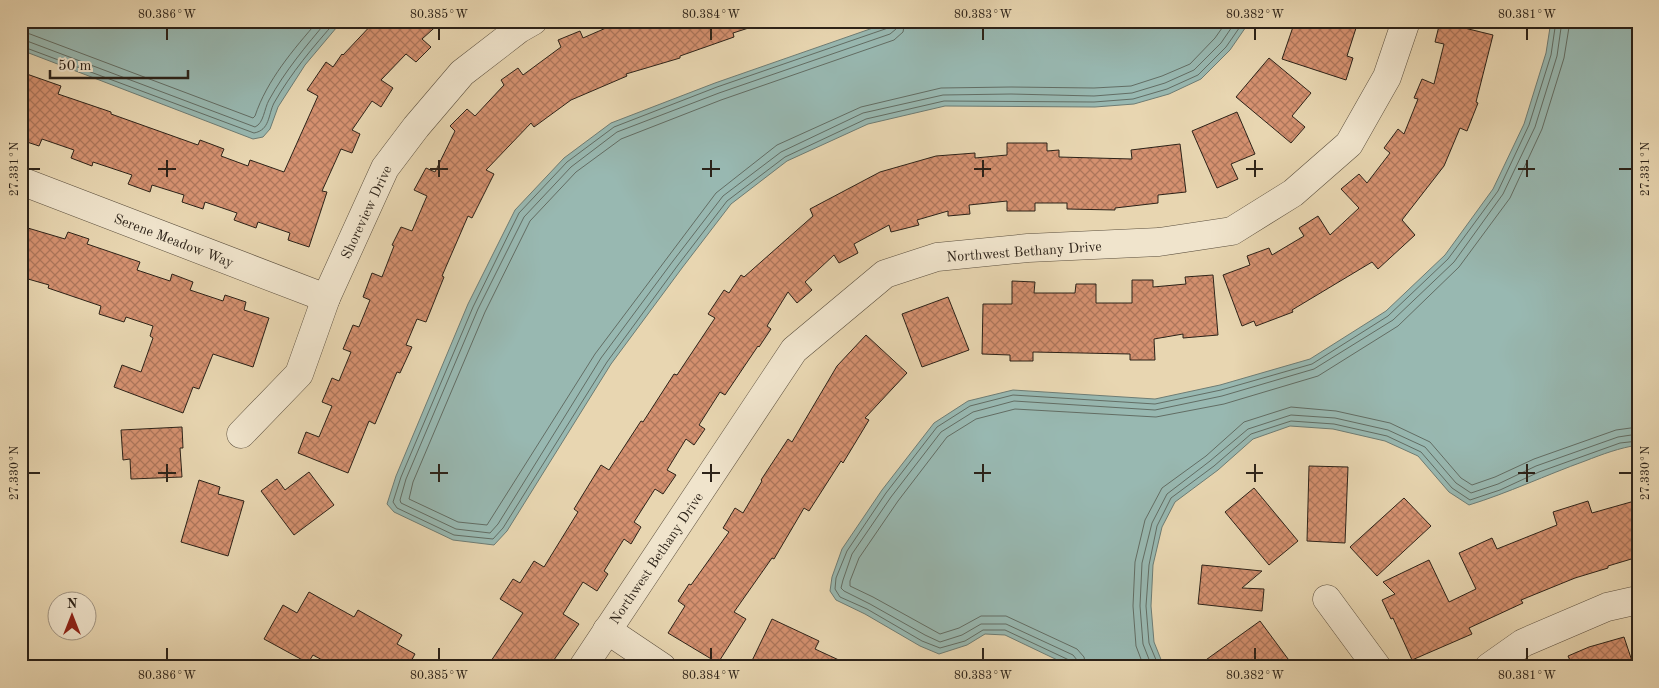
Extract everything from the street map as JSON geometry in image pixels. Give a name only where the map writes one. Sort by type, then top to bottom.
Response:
[{"type":"street","name":"Shoreview Drive","points":[[241,434],[299,374],[326,298],[385,168],[416,127],[462,73],[519,29],[533,21]]},
{"type":"street","name":"Northwest Bethany Drive","points":[[583,667],[794,350],[885,274],[937,257],[1028,248],[1159,242],[1232,231],[1293,193],[1349,144],[1386,77],[1406,21]]},
{"type":"street","name":"Serene Meadow Way","points":[[21,181],[326,298]]},
{"type":"street","points":[[1327,599],[1377,667]]},
{"type":"street","points":[[1489,667],[1522,643],[1607,608],[1638,600]]},
{"type":"street","points":[[607,630],[662,667]]},
{"type":"water","points":[[21,21],[342,21],[305,65],[278,107],[270,129],[263,137],[253,139],[21,50]]},
{"type":"water","points":[[893,21],[1250,21],[1230,50],[1201,79],[1169,94],[1134,104],[1095,107],[945,106],[868,124],[787,161],[731,204],[682,268],[611,364],[507,531],[494,545],[453,540],[394,512],[387,504],[396,476],[468,304],[515,210],[564,158],[611,123],[715,83]]},
{"type":"water","points":[[1551,21],[1638,21],[1638,445],[1570,466],[1469,505],[1449,492],[1418,456],[1385,441],[1333,429],[1290,426],[1253,439],[1218,470],[1175,502],[1162,527],[1153,565],[1151,606],[1154,642],[1164,667],[1072,667],[1005,635],[985,634],[967,645],[939,654],[920,646],[865,614],[836,600],[830,591],[832,577],[842,549],[882,490],[934,423],[968,401],[1013,390],[1155,399],[1220,385],[1310,359],[1386,311],[1445,255],[1493,189],[1524,124],[1546,53]]},
{"type":"building","points":[[375,21],[442,21],[422,39],[431,47],[416,62],[406,54],[381,80],[393,88],[381,107],[372,101],[352,130],[360,134],[352,153],[341,149],[322,191],[327,192],[309,247],[288,240],[290,233],[258,222],[256,228],[234,220],[237,213],[205,202],[203,209],[182,202],[184,195],[152,185],[150,192],[128,184],[132,175],[93,162],[92,166],[71,158],[74,150],[42,139],[39,146],[21,140],[21,72],[61,86],[58,94],[198,145],[200,140],[224,149],[221,156],[248,166],[250,160],[284,172],[318,96],[307,90],[326,62],[333,67],[342,54]]},
{"type":"building","points":[[622,21],[761,21],[761,24],[733,33],[734,37],[680,56],[680,58],[626,74],[627,76],[571,100],[534,127],[531,123],[486,170],[494,174],[472,218],[468,216],[442,276],[444,277],[426,322],[417,319],[406,345],[412,347],[400,373],[397,372],[375,424],[369,421],[348,473],[298,453],[306,432],[319,437],[332,406],[322,402],[332,378],[339,381],[351,352],[343,349],[353,325],[359,327],[370,300],[363,297],[372,273],[382,277],[394,246],[392,245],[401,227],[412,231],[427,196],[414,190],[426,168],[435,172],[455,131],[450,126],[467,109],[475,116],[504,85],[501,80],[518,68],[523,75],[561,47],[558,40],[580,31],[583,38]]},
{"type":"building","points":[[1295,21],[1347,21],[1357,25],[1347,56],[1353,58],[1346,80],[1282,59]]},
{"type":"building","points":[[1440,22],[1493,35],[1476,102],[1478,103],[1467,131],[1460,128],[1444,166],[1402,220],[1415,235],[1378,269],[1372,262],[1292,310],[1293,312],[1256,326],[1254,321],[1242,326],[1223,275],[1250,265],[1247,256],[1269,248],[1272,255],[1304,236],[1299,228],[1318,216],[1330,235],[1359,208],[1341,189],[1359,174],[1367,183],[1390,153],[1384,148],[1398,129],[1404,134],[1418,99],[1414,98],[1422,79],[1434,84],[1444,44],[1435,42]]},
{"type":"building","points":[[1269,58],[1311,93],[1292,116],[1305,127],[1291,143],[1236,97]]},
{"type":"building","points":[[1237,112],[1255,154],[1231,164],[1238,179],[1217,188],[1192,131]]},
{"type":"building","points":[[1007,143],[1047,143],[1047,151],[1059,150],[1059,157],[1132,159],[1131,150],[1180,144],[1186,192],[1158,195],[1158,203],[1115,208],[1115,210],[1067,209],[1067,203],[1035,203],[1035,211],[1007,211],[1007,201],[969,205],[970,214],[948,216],[948,211],[917,220],[919,225],[891,232],[889,225],[854,244],[858,253],[839,263],[834,255],[805,282],[812,290],[797,303],[788,292],[767,326],[771,329],[759,347],[725,395],[720,392],[699,425],[705,429],[694,445],[686,439],[667,470],[676,475],[663,494],[655,489],[634,522],[641,527],[631,544],[624,539],[604,571],[608,574],[597,591],[583,582],[563,614],[579,624],[549,667],[487,667],[523,613],[500,599],[513,579],[520,583],[534,561],[544,567],[578,512],[574,509],[601,465],[609,470],[674,374],[677,375],[715,318],[708,314],[724,290],[729,293],[741,275],[744,277],[813,216],[810,209],[880,172],[936,156],[975,153],[975,158],[1007,155]]},
{"type":"building","points":[[21,226],[65,239],[68,232],[89,239],[87,244],[140,262],[137,270],[170,281],[172,274],[193,282],[190,290],[223,301],[225,295],[246,302],[244,310],[269,318],[253,367],[213,354],[199,389],[193,387],[183,413],[114,387],[122,365],[141,372],[153,338],[150,336],[153,326],[126,317],[124,322],[99,314],[101,306],[48,288],[49,285],[21,277]]},
{"type":"building","points":[[1213,275],[1218,335],[1183,338],[1183,334],[1154,339],[1155,360],[1130,360],[1130,354],[1033,352],[1033,361],[1010,361],[1010,355],[982,354],[983,304],[1012,304],[1012,281],[1035,282],[1034,293],[1075,293],[1076,284],[1096,284],[1096,303],[1132,303],[1132,280],[1153,280],[1153,287],[1186,284],[1185,277]]},
{"type":"building","points":[[948,297],[969,350],[922,367],[902,314]]},
{"type":"building","points":[[866,335],[907,373],[865,418],[869,420],[843,463],[841,461],[809,511],[804,508],[774,559],[772,558],[734,612],[746,619],[718,663],[668,633],[685,606],[678,601],[729,532],[723,528],[735,508],[743,513],[761,480],[788,439],[792,442],[837,366]]},
{"type":"building","points":[[182,427],[183,448],[180,448],[182,477],[131,479],[130,459],[123,460],[121,430]]},
{"type":"building","points":[[1309,466],[1348,467],[1345,543],[1307,541]]},
{"type":"building","points":[[309,472],[334,505],[294,535],[261,491],[277,479],[285,490]]},
{"type":"building","points":[[199,480],[220,487],[218,494],[244,501],[228,556],[181,542]]},
{"type":"building","points":[[1254,488],[1298,541],[1269,565],[1225,512]]},
{"type":"building","points":[[1404,498],[1431,526],[1377,576],[1350,547]]},
{"type":"building","points":[[1638,500],[1638,557],[1575,578],[1521,600],[1523,603],[1469,628],[1472,634],[1412,660],[1393,618],[1391,619],[1382,600],[1395,594],[1383,582],[1429,560],[1449,602],[1476,589],[1459,553],[1492,538],[1497,549],[1557,525],[1553,512],[1588,501],[1592,513]]},
{"type":"building","points":[[1202,565],[1262,571],[1242,588],[1264,589],[1262,611],[1198,604]]},
{"type":"building","points":[[309,592],[354,617],[358,610],[402,635],[397,644],[415,654],[408,667],[335,667],[313,655],[308,663],[264,639],[283,605],[297,613]]},
{"type":"building","points":[[772,619],[819,641],[815,649],[854,667],[749,667]]},
{"type":"building","points":[[1260,621],[1294,667],[1196,667]]},
{"type":"building","points":[[1624,637],[1634,667],[1573,667],[1568,656],[1589,647]]}]
